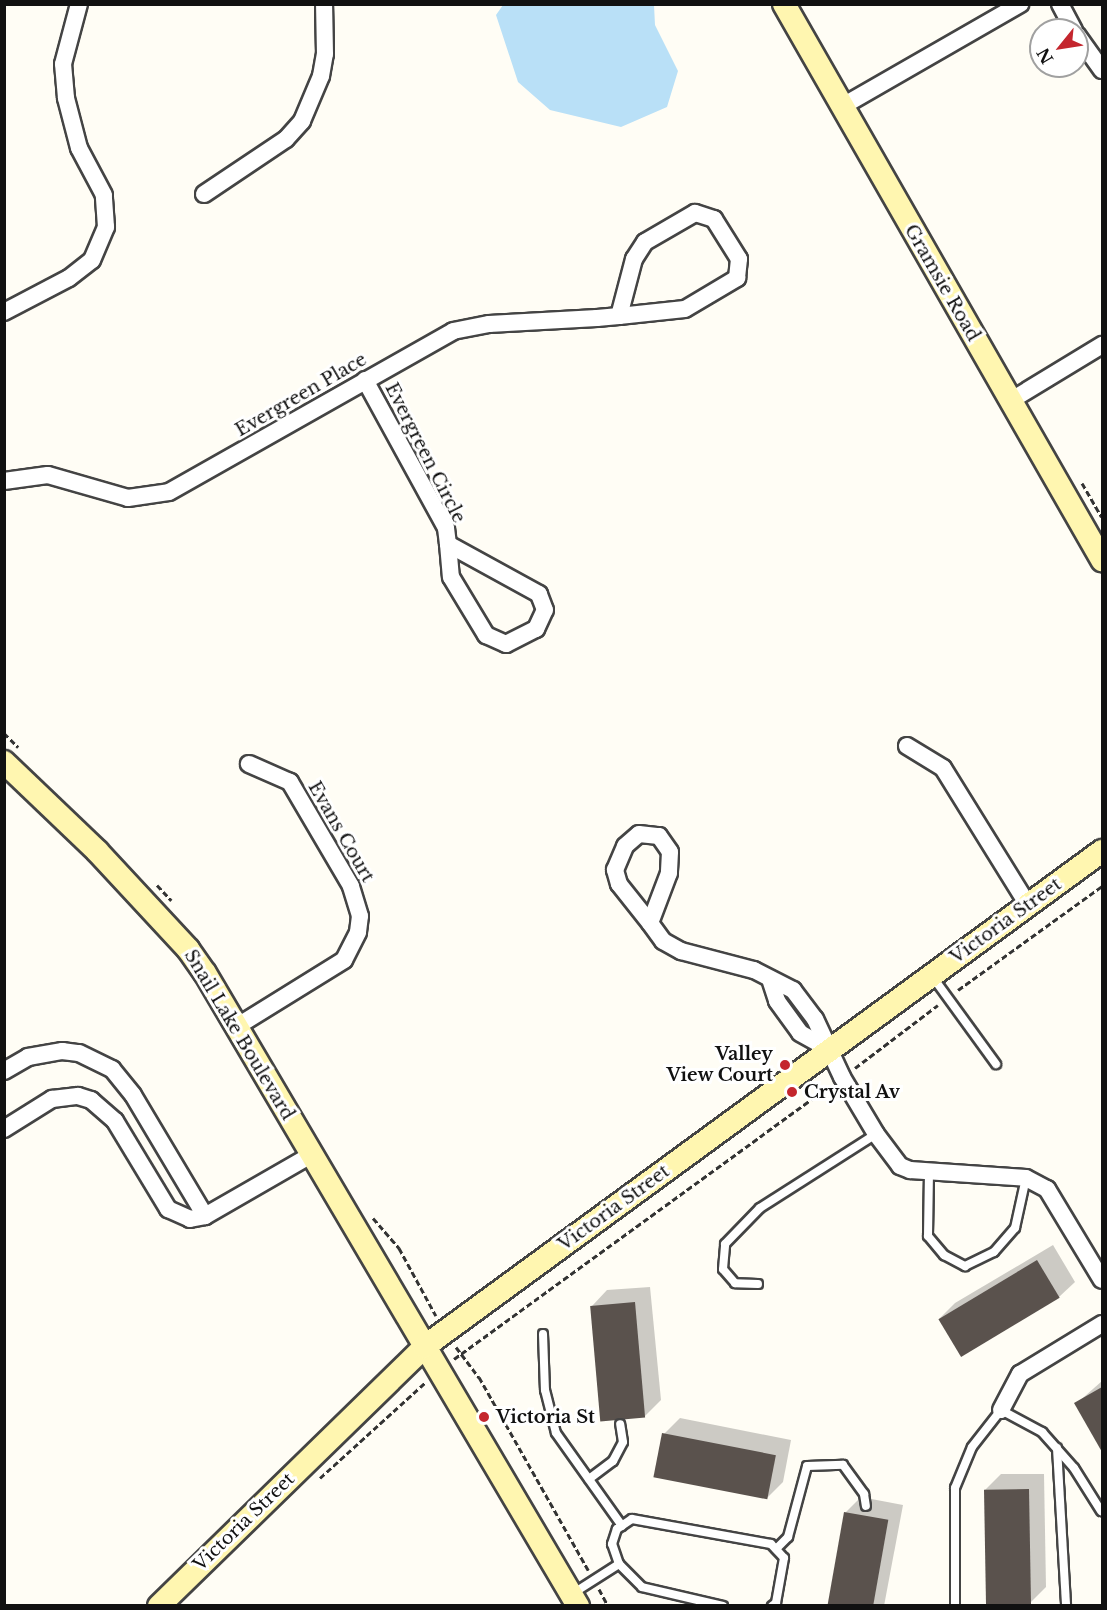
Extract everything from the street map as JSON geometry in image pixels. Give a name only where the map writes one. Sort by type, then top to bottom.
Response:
[{"type":"street","points":[[4,312],[69,278],[92,260],[106,227],[104,195],[79,148],[66,98],[63,64],[79,4]]},
{"type":"street","points":[[204,194],[286,139],[302,121],[313,103],[325,54],[324,4]]},
{"type":"street","name":"Gramsie Road","points":[[784,4],[1010,401],[1100,549]]},
{"type":"street","points":[[841,107],[1020,4]]},
{"type":"street","points":[[1060,4],[1068,18]]},
{"type":"street","points":[[1089,51],[1102,70]]},
{"type":"street","name":"Evergreen Place","points":[[4,481],[48,475],[128,498],[170,492],[432,341],[475,326],[620,316],[685,309],[737,278],[739,259],[714,219],[694,213],[645,242],[634,259],[620,316]]},
{"type":"street","points":[[1010,401],[1102,345]]},
{"type":"street","name":"Evergreen Circle","points":[[365,380],[446,528],[452,577],[486,635],[506,644],[536,629],[545,610],[539,594],[448,544]]},
{"type":"street","points":[[907,746],[943,768],[1028,905]]},
{"type":"street","name":"Snail Lake Boulevard","points":[[4,762],[97,851],[188,949],[575,1600]]},
{"type":"street","name":"Evans Court","points":[[236,1027],[344,960],[353,947],[360,916],[351,886],[290,782],[249,764]]},
{"type":"street","points":[[650,923],[669,873],[670,852],[659,836],[639,834],[625,846],[615,870],[619,884],[663,940],[681,951],[754,970],[793,990],[815,1019],[842,1077],[876,1134],[904,1169],[1026,1179],[1047,1189],[1102,1280]]},
{"type":"street","name":"Victoria Street","points":[[159,1605],[424,1347],[1102,851]]},
{"type":"street","points":[[4,1071],[28,1058],[62,1051],[79,1053],[112,1069],[133,1095],[205,1216]]},
{"type":"street","points":[[4,1129],[52,1099],[78,1096],[91,1100],[115,1121],[168,1209],[190,1219],[205,1216],[311,1155]]},
{"type":"street","points":[[1001,1410],[1020,1374],[1102,1324]]},
{"type":"lane","points":[[932,975],[996,1064]]},
{"type":"lane","points":[[758,1284],[735,1283],[723,1269],[725,1244],[760,1208],[876,1134]]},
{"type":"lane","points":[[929,1172],[928,1236],[944,1255],[965,1266],[994,1252],[1016,1228],[1026,1179]]},
{"type":"lane","points":[[543,1334],[545,1390],[556,1432],[622,1526]]},
{"type":"lane","points":[[956,1605],[955,1488],[972,1447],[1001,1410],[1042,1432],[1057,1448],[1101,1511]]},
{"type":"lane","points":[[589,1479],[612,1461],[623,1442],[620,1424]]},
{"type":"lane","points":[[1057,1448],[1066,1605]]},
{"type":"lane","points":[[776,1548],[788,1537],[807,1466],[843,1465],[864,1494],[866,1506]]},
{"type":"lane","points":[[723,1605],[688,1602],[642,1587],[619,1564],[612,1544],[617,1529],[632,1519],[771,1544],[784,1558],[776,1603],[772,1605]]},
{"type":"lane","points":[[575,1600],[619,1564]]},
{"type":"path","points":[[316,1482],[438,1370],[1102,886]]},
{"type":"water","points":[[503,5],[654,5],[655,25],[678,71],[667,107],[621,127],[550,110],[518,82],[496,15]]},
{"type":"building","points":[[1037,1260],[1060,1298],[961,1357],[938,1319]]},
{"type":"building","points":[[635,1302],[645,1418],[600,1421],[590,1306]]},
{"type":"building","points":[[1102,1387],[1102,1452],[1074,1403]]},
{"type":"building","points":[[662,1433],[776,1455],[767,1499],[653,1477]]},
{"type":"building","points":[[1029,1489],[1031,1605],[986,1606],[984,1490]]},
{"type":"building","points":[[844,1512],[888,1520],[873,1606],[827,1606]]},
{"type":"place","name":"Valley View Court","points":[[785,1065]]},
{"type":"place","name":"Crystal Av","points":[[792,1092]]},
{"type":"place","name":"Victoria St","points":[[484,1417]]}]
